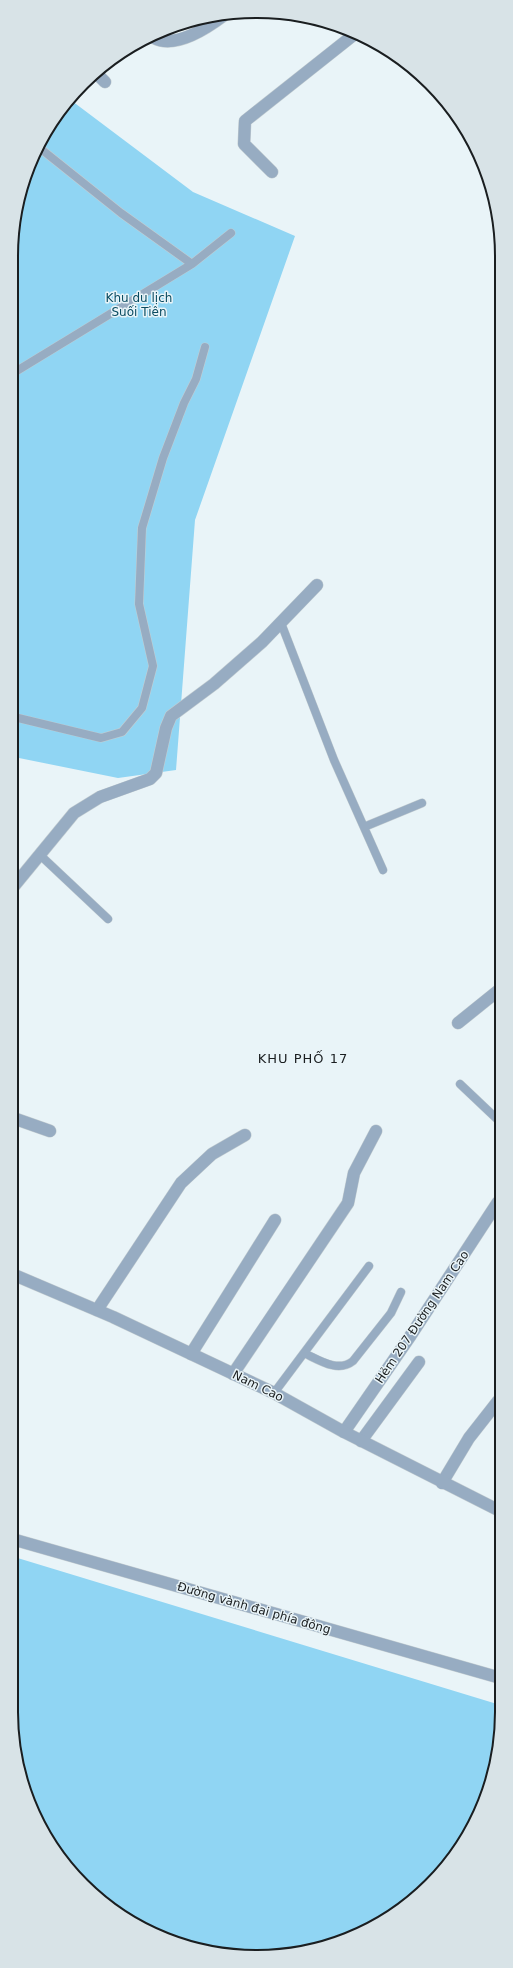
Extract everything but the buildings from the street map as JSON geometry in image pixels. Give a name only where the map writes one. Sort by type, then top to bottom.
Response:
[{"type":"street","points":[[158,39],[163,41],[179,39],[209,23]]},
{"type":"street","points":[[272,172],[244,144],[245,121],[351,37]]},
{"type":"street","points":[[18,881],[74,813],[100,797],[150,779],[156,773],[166,728],[171,716],[214,684],[262,642],[317,585]]},
{"type":"street","points":[[458,1023],[495,993]]},
{"type":"street","points":[[18,1120],[50,1131]]},
{"type":"street","points":[[233,1374],[348,1203],[354,1172],[376,1131]]},
{"type":"street","points":[[97,1310],[181,1183],[212,1154],[245,1135]]},
{"type":"street","name":"Hẻm 207 Đường Nam Cao","points":[[344,1432],[411,1335],[495,1207]]},
{"type":"street","points":[[191,1354],[275,1220]]},
{"type":"street","name":"Nam Cao","points":[[18,1277],[97,1310],[274,1392],[361,1441],[495,1509]]},
{"type":"street","points":[[361,1441],[419,1362]]},
{"type":"street","points":[[442,1483],[469,1438],[495,1405]]},
{"type":"street","name":"Đường vành đai phía đông","points":[[18,1541],[495,1676]]},
{"type":"lane","points":[[43,151],[121,213],[192,264]]},
{"type":"lane","points":[[18,370],[192,264],[231,233]]},
{"type":"lane","points":[[18,717],[101,738],[122,732],[142,708],[153,666],[139,604],[142,528],[163,458],[184,403],[196,379],[205,347]]},
{"type":"lane","points":[[281,623],[334,760],[384,870]]},
{"type":"lane","points":[[364,827],[422,803]]},
{"type":"lane","points":[[40,855],[108,919]]},
{"type":"lane","points":[[460,1084],[495,1117]]},
{"type":"lane","points":[[274,1392],[369,1266]]},
{"type":"lane","points":[[304,1353],[334,1366],[347,1366],[354,1361],[391,1312],[401,1292]]},
{"type":"green space","name":"Khu du lịch Suối Tiên","points":[[74,103],[193,192],[295,236],[195,520],[176,770],[118,778],[18,758],[18,256],[20,225],[26,195],[36,165],[50,137]]},
{"type":"green space","points":[[18,1558],[495,1703],[493,1743],[487,1773],[477,1803],[455,1844],[436,1869],[414,1891],[389,1910],[348,1932],[318,1942],[288,1948],[256,1950],[225,1948],[195,1942],[165,1932],[124,1910],[99,1891],[67,1857],[50,1831],[36,1803],[26,1773],[20,1743],[18,1712]]},
{"type":"district","name":"KHU PHỐ 17","points":[[303,1058]]}]
